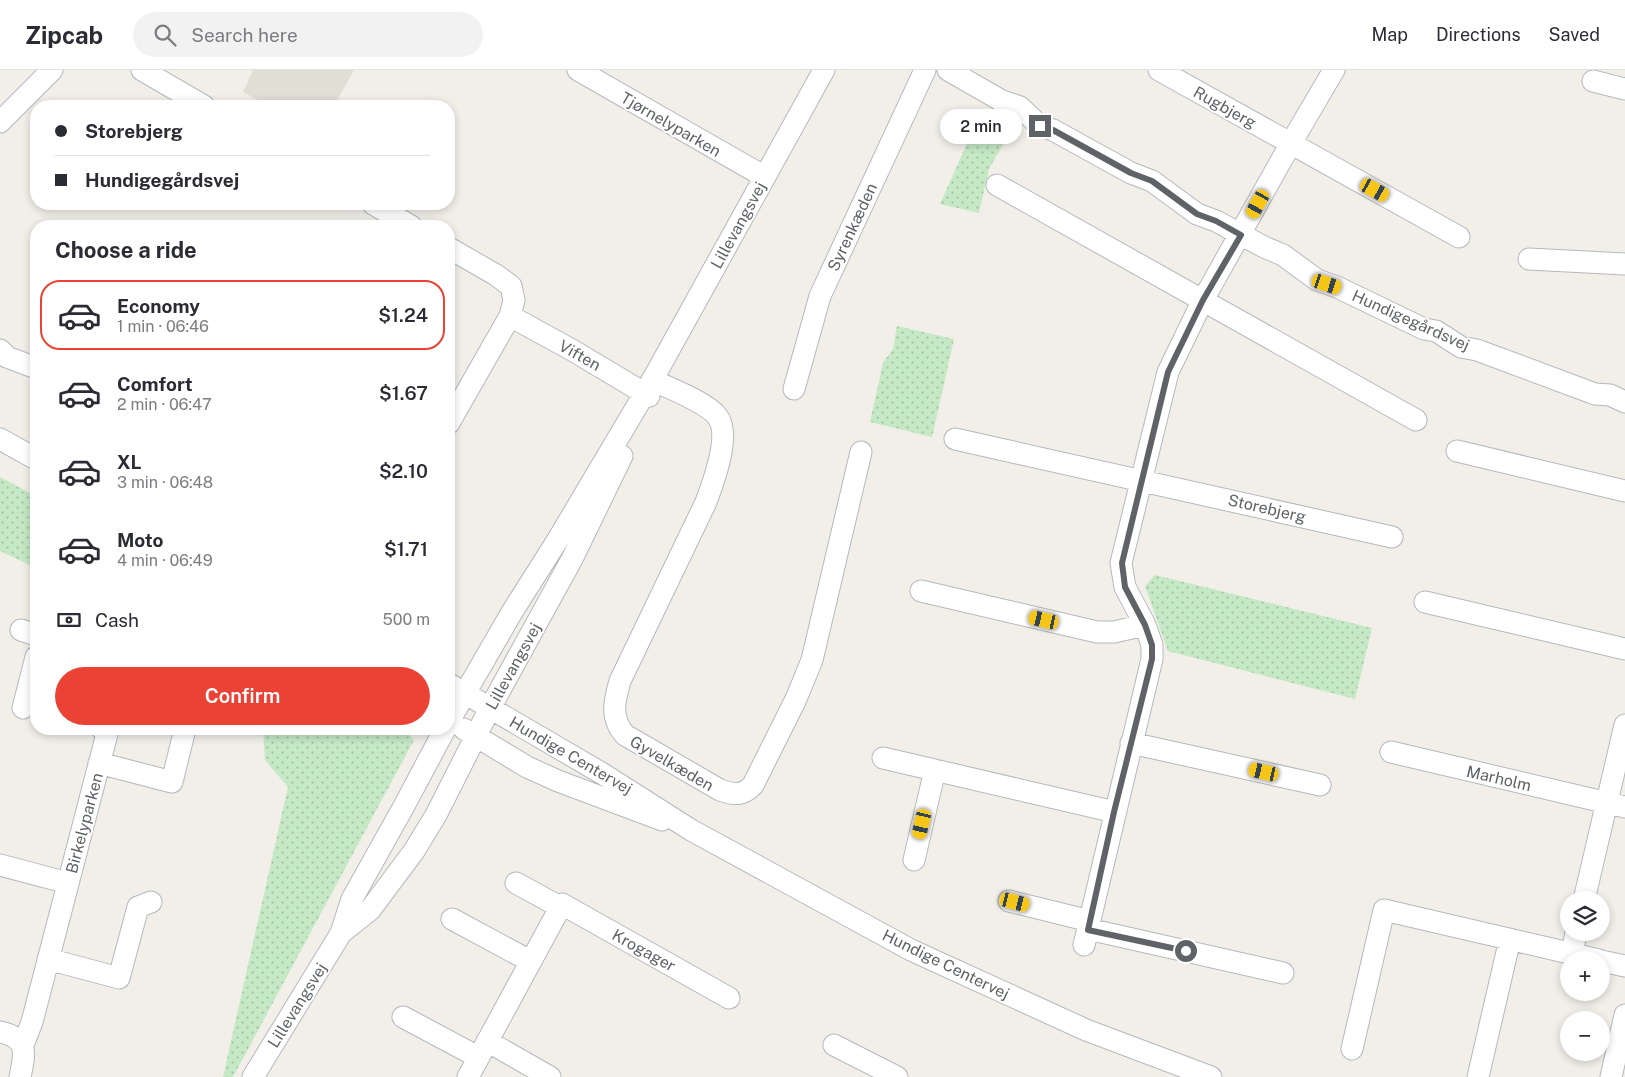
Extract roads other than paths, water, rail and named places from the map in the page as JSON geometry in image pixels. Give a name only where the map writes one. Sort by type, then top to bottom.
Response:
[{"type":"street","points":[[0,122],[52,70]]},
{"type":"street","points":[[142,70],[194,100]]},
{"type":"street","name":"Tjørnelyparken","points":[[578,70],[765,177]]},
{"type":"street","name":"Lillevangsvej","points":[[457,689],[512,612],[649,390],[824,70]]},
{"type":"street","name":"Syrenkæden","points":[[794,389],[820,296],[925,70]]},
{"type":"street","name":"Hundigegårdsvej","points":[[948,70],[1002,101],[1020,107],[1040,126],[1053,130],[1131,173],[1152,181],[1197,214],[1216,221],[1264,247],[1283,254],[1317,280],[1337,287],[1424,329],[1436,332],[1461,347],[1477,350],[1595,394],[1610,395],[1625,402]]},
{"type":"street","name":"Rugbjerg","points":[[1159,70],[1459,237]]},
{"type":"street","points":[[1088,932],[1114,812],[1152,659],[1152,645],[1145,625],[1125,587],[1122,563],[1168,372],[1203,300],[1334,70]]},
{"type":"street","points":[[1593,81],[1619,82]]},
{"type":"street","points":[[997,185],[1069,236],[1203,300],[1416,420]]},
{"type":"street","points":[[383,210],[400,220]]},
{"type":"street","points":[[455,251],[511,286],[514,300],[510,316],[455,412]]},
{"type":"street","points":[[1529,259],[1625,264]]},
{"type":"street","name":"Viften","points":[[510,316],[649,390]]},
{"type":"street","points":[[0,350],[7,357],[30,366]]},
{"type":"street","name":"Lillevangsvej","points":[[341,933],[370,910],[403,867],[436,815],[490,708],[572,559],[648,403],[649,390]]},
{"type":"street","name":"Gyvelkæden","points":[[649,390],[703,405],[718,416],[722,430],[721,451],[706,502],[620,681],[615,698],[617,727],[625,735],[720,790],[730,793],[739,794],[748,791],[753,784],[805,678],[820,634],[861,452]]},
{"type":"street","points":[[0,439],[30,456]]},
{"type":"street","name":"Storebjerg","points":[[955,439],[1392,536]]},
{"type":"street","points":[[1457,451],[1625,491]]},
{"type":"street","points":[[921,591],[1097,632],[1114,632],[1145,625]]},
{"type":"street","points":[[1425,602],[1625,648]]},
{"type":"street","points":[[22,708],[30,679]]},
{"type":"street","name":"Hundige Centervej","points":[[457,689],[603,774],[691,830],[911,950],[1086,1030],[1212,1077]]},
{"type":"street","points":[[1587,891],[1616,805],[1625,725]]},
{"type":"street","name":"Hundige Centervej","points":[[455,726],[526,767],[647,816],[691,830]]},
{"type":"street","name":"Birkelyparken","points":[[20,1077],[24,1057],[23,1045],[32,1022],[107,735]]},
{"type":"street","name":"Birkelyparken","points":[[100,763],[172,782],[184,735]]},
{"type":"street","name":"Lillevangsvej","points":[[253,1077],[341,933],[352,899],[441,735]]},
{"type":"street","points":[[1131,743],[1320,785]]},
{"type":"street","name":"Marholm","points":[[1391,752],[1616,805]]},
{"type":"street","points":[[883,758],[1114,812]]},
{"type":"street","points":[[914,860],[934,770]]},
{"type":"street","name":"Birkelyparken","points":[[0,865],[68,883]]},
{"type":"street","name":"Krogager","points":[[516,883],[560,907],[562,904],[729,998]]},
{"type":"street","points":[[1009,901],[1088,932],[1283,973]]},
{"type":"street","points":[[48,959],[120,978],[138,907],[151,902]]},
{"type":"street","points":[[1352,1049],[1378,903],[1560,951]]},
{"type":"street","points":[[468,1077],[560,907]]},
{"type":"street","points":[[452,919],[530,961]]},
{"type":"street","points":[[1478,1077],[1510,939]]},
{"type":"street","points":[[1610,962],[1625,966]]},
{"type":"street","points":[[1611,1077],[1625,1016]]},
{"type":"street","points":[[403,1017],[550,1077]]},
{"type":"street","points":[[0,1032],[16,1038],[23,1045]]},
{"type":"street","points":[[834,1046],[897,1077]]}]
